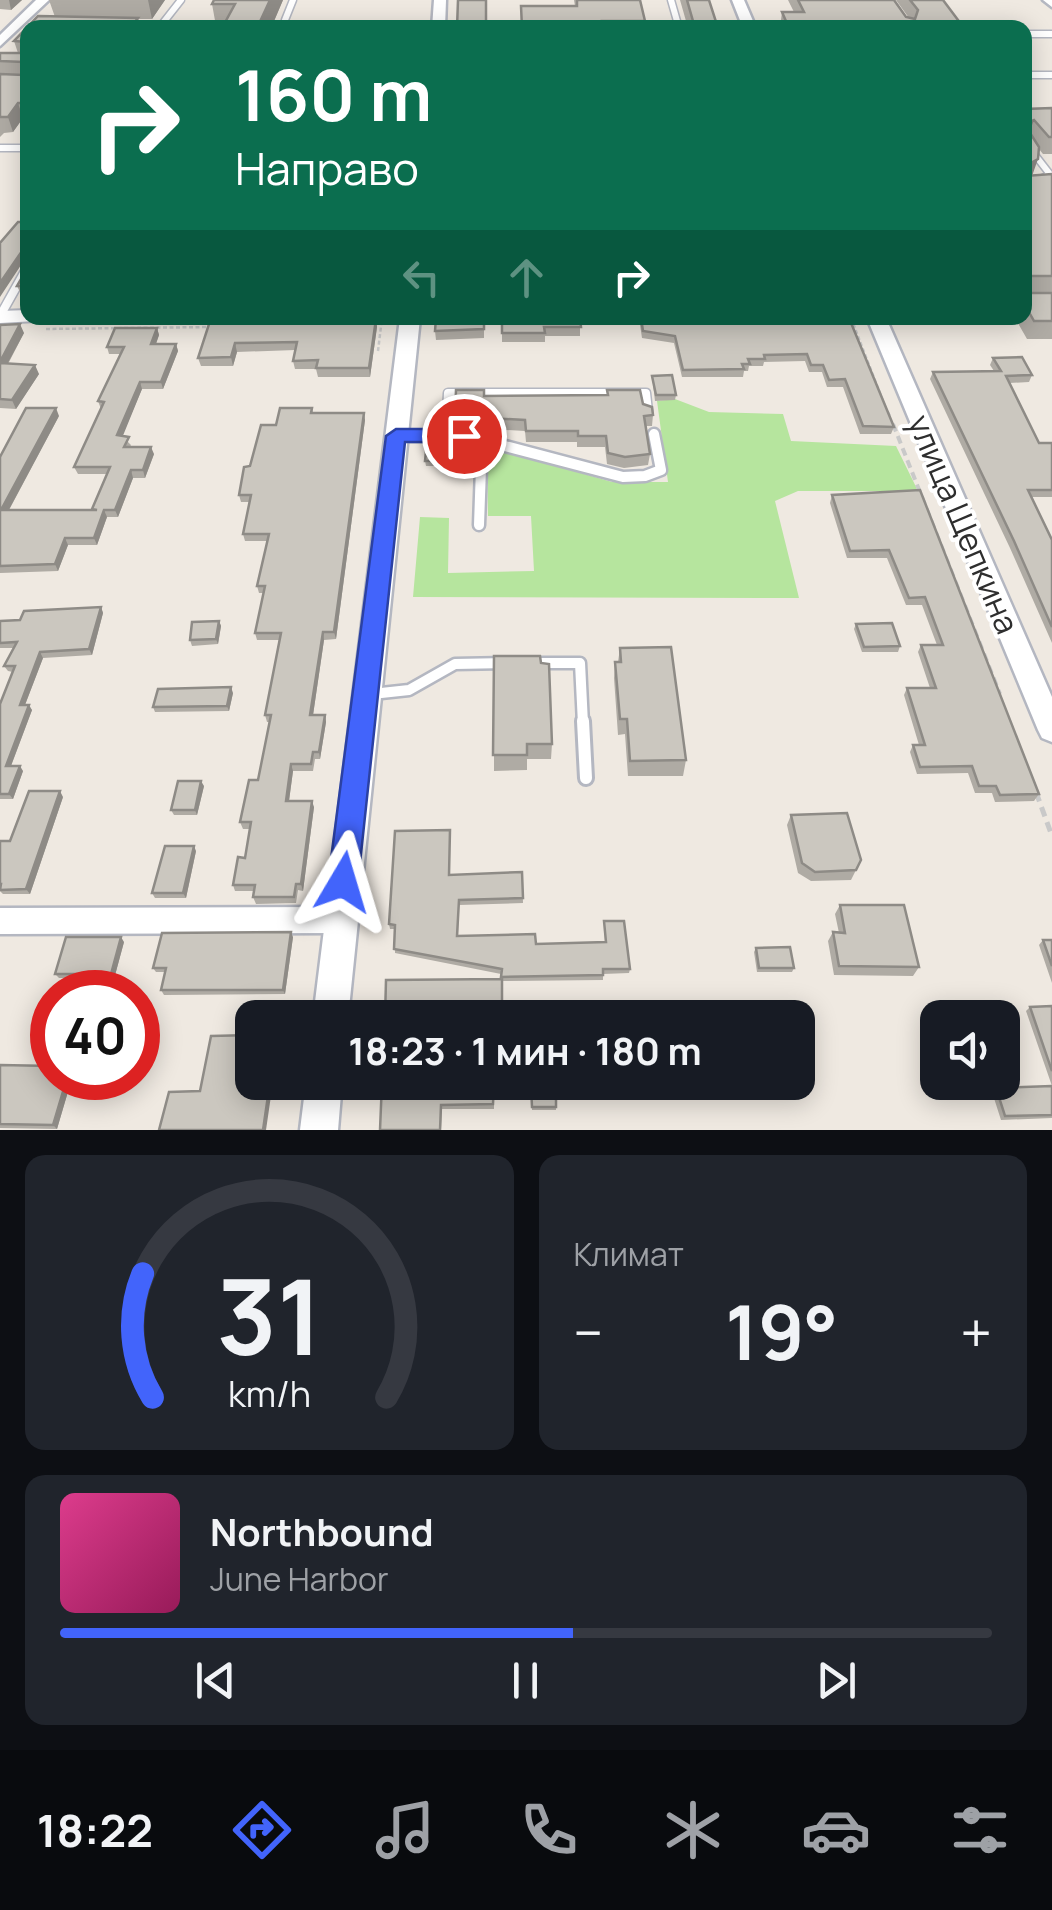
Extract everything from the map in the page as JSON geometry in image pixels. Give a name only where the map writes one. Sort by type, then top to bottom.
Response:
[{"type":"street","points":[[24,20],[46,2]]},
{"type":"street","points":[[0,42],[20,23]]},
{"type":"street","points":[[331,1000],[409,325]]},
{"type":"street","name":"улица Щепкина","points":[[879,325],[1052,730]]},
{"type":"street","points":[[0,921],[338,920]]},
{"type":"street","points":[[319,1130],[322,1100]]},
{"type":"lane","points":[[165,20],[181,0]]},
{"type":"lane","points":[[285,20],[294,0]]},
{"type":"lane","points":[[1040,29],[1052,32]]},
{"type":"lane","points":[[1032,151],[1049,173],[1045,180],[1032,185]]},
{"type":"lane","points":[[0,316],[20,280]]},
{"type":"lane","points":[[446,436],[448,393],[646,392],[648,412]]},
{"type":"lane","points":[[396,436],[482,438],[606,474],[651,476],[660,470],[654,434]]},
{"type":"lane","points":[[479,526],[482,438]]},
{"type":"lane","points":[[366,694],[409,690],[459,663],[580,662],[586,778]]},
{"type":"path","points":[[168,325],[214,326]]},
{"type":"path","points":[[378,351],[381,325]]},
{"type":"path","points":[[854,325],[999,693]]},
{"type":"path","points":[[1032,782],[1052,836]]},
{"type":"green space","points":[[675,399],[709,412],[783,414],[791,441],[896,446],[918,491],[798,491],[775,501],[799,598],[413,597],[420,517],[449,518],[448,573],[534,571],[531,516],[488,516],[487,446],[612,482],[668,482],[657,401]]},
{"type":"building","points":[[214,0],[270,0],[261,20],[226,20],[235,4],[212,4]]},
{"type":"building","points":[[458,0],[486,0],[486,20],[457,20]]},
{"type":"building","points":[[577,0],[640,0],[645,20],[522,20],[521,6],[577,6]]},
{"type":"building","points":[[687,0],[709,0],[715,20],[693,20]]},
{"type":"building","points":[[798,0],[894,0],[906,17],[915,19],[918,10],[910,0],[943,0],[958,20],[786,20],[782,12],[804,12]]},
{"type":"building","points":[[38,16],[138,18],[136,20],[34,20]]},
{"type":"building","points":[[0,53],[20,53],[20,62],[0,61]]},
{"type":"building","points":[[0,74],[20,75],[20,103],[8,117],[0,117]]},
{"type":"building","points":[[1052,108],[1052,137],[1032,121],[1032,109]]},
{"type":"building","points":[[1032,136],[1039,147],[1038,159],[1032,162]]},
{"type":"building","points":[[1052,174],[1052,276],[1032,276],[1032,176]]},
{"type":"building","points":[[20,222],[20,254],[0,283],[0,243]]},
{"type":"building","points":[[1032,293],[1052,293],[1052,321],[1034,321]]},
{"type":"building","points":[[20,324],[0,362],[0,325]]},
{"type":"building","points":[[209,325],[375,325],[369,368],[316,368],[318,360],[293,361],[297,342],[235,343],[231,357],[198,358]]},
{"type":"building","points":[[435,325],[484,325],[484,329],[435,331]]},
{"type":"building","points":[[502,325],[581,327],[544,327],[545,333],[502,333]]},
{"type":"building","points":[[642,325],[852,325],[894,427],[863,426],[845,379],[829,380],[823,365],[811,365],[807,354],[764,355],[765,359],[748,359],[750,364],[742,364],[744,369],[683,370],[675,336],[643,331]]},
{"type":"building","points":[[115,328],[157,328],[151,344],[176,344],[161,382],[140,382],[117,435],[129,437],[124,447],[151,447],[143,470],[131,470],[115,510],[104,510],[94,538],[65,538],[55,564],[0,566],[0,457],[26,408],[56,408],[1,510],[97,510],[92,509],[110,467],[74,467],[104,402],[98,401],[124,347],[107,347]]},
{"type":"building","points":[[1022,357],[1032,375],[1006,376],[1039,443],[1052,443],[1052,490],[1028,490],[1052,540],[1052,627],[933,372],[1001,371],[993,358]]},
{"type":"building","points":[[0,363],[35,365],[12,400],[0,399]]},
{"type":"building","points":[[672,375],[676,395],[656,395],[652,376]]},
{"type":"building","points":[[456,390],[484,390],[484,396],[608,395],[607,390],[640,390],[643,404],[652,407],[653,415],[644,416],[650,454],[625,457],[608,453],[606,436],[578,436],[578,431],[526,431],[525,420],[455,416]]},
{"type":"building","points":[[280,408],[312,408],[311,413],[364,413],[334,632],[323,632],[310,715],[325,715],[319,752],[313,752],[311,764],[291,764],[286,801],[312,801],[301,884],[296,884],[294,897],[253,897],[255,885],[233,885],[238,857],[245,858],[251,822],[240,822],[249,780],[258,780],[271,715],[265,715],[281,633],[255,633],[265,586],[257,586],[269,534],[243,534],[251,495],[239,495],[244,467],[250,466],[261,425],[276,425]]},
{"type":"building","points":[[454,440],[453,460],[425,461],[427,441]]},
{"type":"building","points":[[920,490],[1039,794],[1000,795],[996,786],[979,786],[972,766],[920,767],[913,745],[925,745],[907,688],[936,688],[921,645],[943,645],[925,597],[909,598],[889,550],[850,551],[832,495]]},
{"type":"building","points":[[101,607],[89,649],[40,652],[20,705],[29,705],[6,766],[20,766],[9,794],[0,794],[0,704],[15,666],[4,666],[17,642],[0,643],[0,621],[20,620],[24,611]]},
{"type":"building","points":[[219,621],[216,639],[190,640],[192,622]]},
{"type":"building","points":[[892,623],[900,646],[864,647],[856,624]]},
{"type":"building","points":[[671,647],[686,760],[630,761],[627,719],[620,719],[615,662],[621,662],[620,648]]},
{"type":"building","points":[[494,656],[540,656],[541,663],[549,664],[552,744],[527,744],[527,755],[493,755]]},
{"type":"building","points":[[231,687],[227,706],[153,707],[158,689]]},
{"type":"building","points":[[178,781],[201,781],[195,810],[171,810]]},
{"type":"building","points":[[29,791],[60,791],[26,889],[0,890],[0,841],[10,841]]},
{"type":"building","points":[[847,813],[861,860],[856,870],[815,872],[802,863],[791,815]]},
{"type":"building","points":[[450,830],[449,875],[522,872],[523,898],[459,900],[457,936],[535,934],[536,944],[606,942],[604,921],[624,921],[630,969],[603,969],[603,975],[501,977],[502,969],[394,949],[395,925],[389,924],[395,831]]},
{"type":"building","points":[[165,846],[194,846],[183,893],[152,893]]},
{"type":"building","points":[[840,905],[904,905],[919,967],[839,966],[833,932],[845,933]]},
{"type":"building","points":[[291,932],[283,990],[161,990],[166,968],[153,968],[162,933]]},
{"type":"building","points":[[66,937],[121,937],[112,970],[56,970]]},
{"type":"building","points":[[1043,940],[1052,940],[1052,966]]},
{"type":"building","points":[[790,947],[794,968],[759,968],[756,948]]},
{"type":"building","points":[[502,979],[502,1000],[385,1000],[386,980]]},
{"type":"building","points":[[1052,1006],[1052,1071],[1030,1007]]},
{"type":"building","points":[[235,1035],[235,1100],[267,1100],[263,1130],[159,1130],[169,1092],[200,1091],[211,1036]]},
{"type":"building","points":[[0,1065],[30,1066],[30,1100],[60,1100],[53,1125],[0,1124]]},
{"type":"building","points":[[1052,1086],[1052,1115],[1005,1116],[1000,1100],[1020,1100],[1020,1087]]},
{"type":"building","points":[[381,1100],[493,1100],[493,1104],[441,1105],[440,1130],[380,1130]]},
{"type":"building","points":[[532,1100],[556,1100],[556,1107],[532,1107]]},
{"type":"route","points":[[343,882],[396,436],[464,436]]}]
